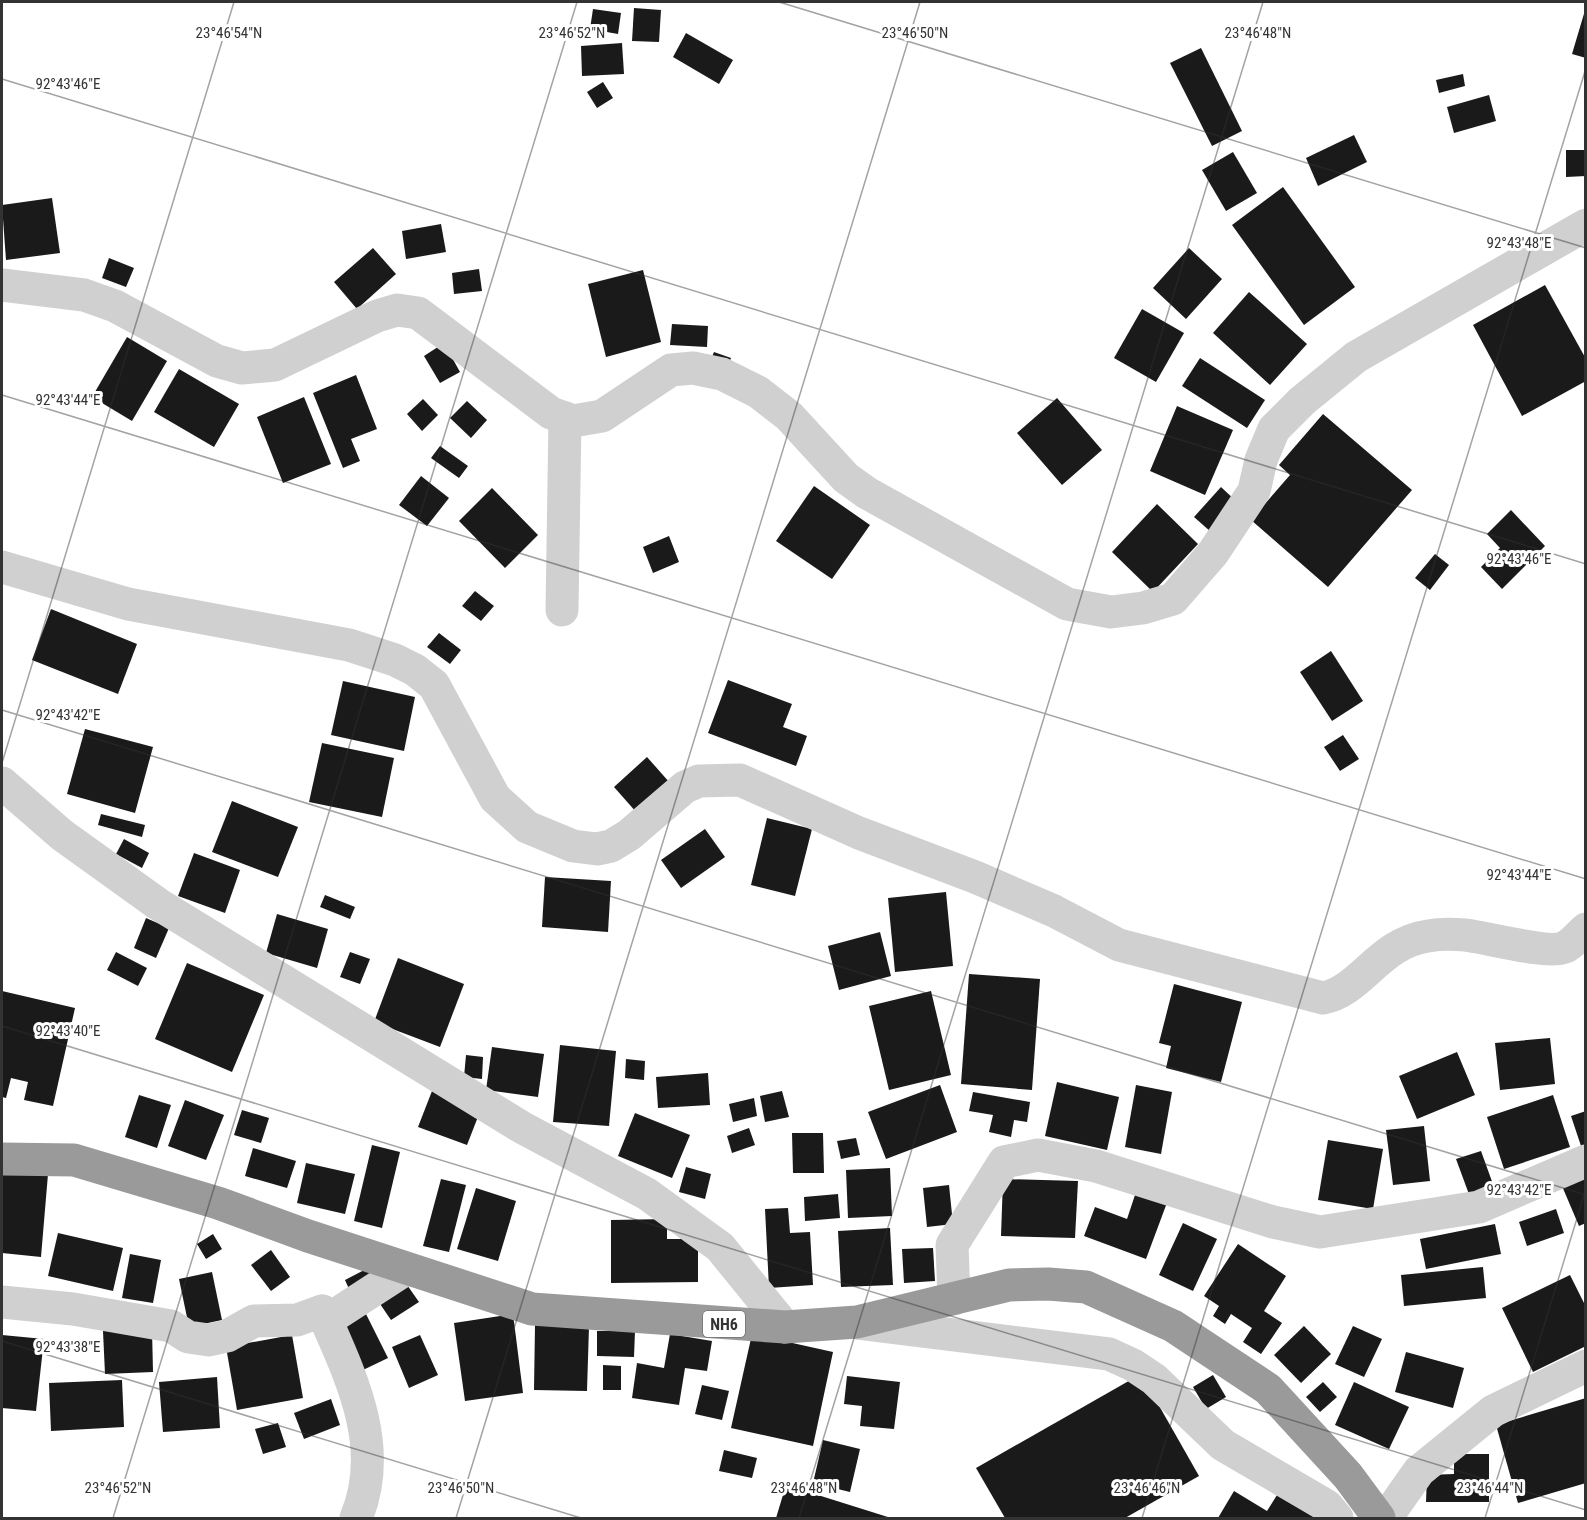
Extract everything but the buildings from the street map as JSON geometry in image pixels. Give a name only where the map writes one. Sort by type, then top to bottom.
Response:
[{"type":"highway","name":"NH6","points":[[2,1159],[74,1160],[218,1203],[406,1269],[532,1309],[785,1327],[857,1322],[1009,1285],[1048,1284],[1086,1287],[1173,1326],[1268,1389],[1348,1476],[1379,1518]]},
{"type":"street","points":[[2,285],[84,295],[115,306],[217,361],[242,368],[275,365],[377,316],[397,310],[418,313],[551,413],[573,421],[602,416],[671,370],[693,368],[722,374],[758,392],[789,416],[846,478],[867,493],[1068,604],[1111,612],[1143,608],[1173,599],[1213,553],[1254,491],[1261,460],[1274,429],[1302,401],[1356,357],[1586,225]]},
{"type":"street","points":[[562,610],[565,418]]},
{"type":"street","points":[[2,567],[128,604],[349,645],[395,660],[415,670],[434,685],[495,798],[526,827],[573,846],[597,849],[611,846],[629,835],[685,787],[699,781],[740,780],[860,833],[985,881],[1119,945],[1323,998],[1335,996],[1379,957],[1400,944],[1427,936],[1463,935],[1546,949],[1563,948],[1586,929]]},
{"type":"street","points":[[2,783],[62,835],[158,904],[523,1128],[646,1194],[720,1247],[785,1327]]},
{"type":"street","points":[[954,1299],[952,1245],[1004,1162],[1038,1155],[1096,1166],[1273,1222],[1320,1232],[1479,1207],[1586,1161]]},
{"type":"street","points":[[322,1311],[332,1317],[406,1269]]},
{"type":"street","points":[[2,1302],[73,1310],[171,1326],[188,1337],[209,1340],[227,1336],[254,1321],[297,1320],[322,1311]]},
{"type":"street","points":[[322,1311],[351,1376],[366,1425],[366,1472],[356,1518]]},
{"type":"street","points":[[857,1322],[1109,1354],[1133,1365],[1154,1379],[1223,1445],[1328,1506],[1337,1518]]},
{"type":"street","points":[[1386,1518],[1419,1471],[1493,1411],[1586,1366]]}]
